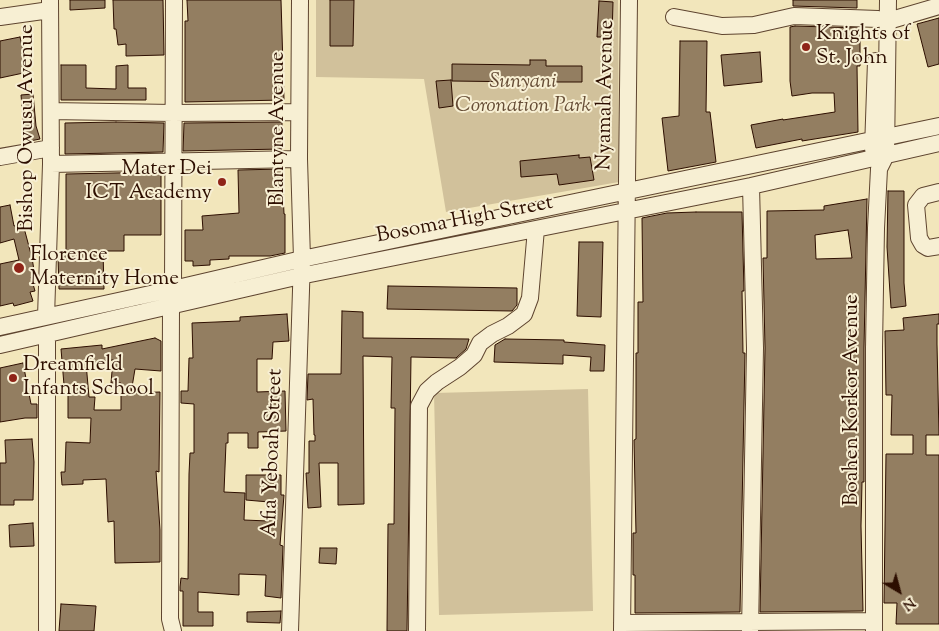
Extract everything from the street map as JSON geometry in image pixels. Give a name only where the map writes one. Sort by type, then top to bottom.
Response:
[{"type":"street","points":[[173,289],[174,0]]},
{"type":"street","name":"Blantyne Avenue","points":[[300,0],[299,159],[302,259],[300,276]]},
{"type":"street","name":"Nyamah Avenue","points":[[622,627],[629,0]]},
{"type":"street","name":"Boahen Korkor Avenue","points":[[878,0],[883,20]]},
{"type":"street","name":"Boahen Korkor Avenue","points":[[874,626],[874,348],[883,20],[888,0]]},
{"type":"street","points":[[0,17],[50,5]]},
{"type":"street","name":"Bishop Owusu Avenue","points":[[46,316],[51,164],[50,5]]},
{"type":"street","points":[[674,17],[722,26],[754,25],[794,16],[883,20],[939,6]]},
{"type":"street","points":[[50,111],[174,113],[300,112]]},
{"type":"street","name":"Bosoma High Street","points":[[0,327],[302,259],[939,126]]},
{"type":"street","name":"Bosoma High Street","points":[[0,344],[47,335],[300,276],[879,161],[939,143]]},
{"type":"street","points":[[0,157],[51,148]]},
{"type":"street","points":[[51,164],[299,159]]},
{"type":"street","points":[[750,626],[755,348],[751,186]]},
{"type":"street","points":[[939,192],[923,196],[916,205],[920,238],[923,245],[928,248],[939,246]]},
{"type":"street","points":[[417,631],[419,406],[427,391],[437,382],[460,368],[474,355],[480,343],[524,314],[530,298],[536,229]]},
{"type":"street","name":"Afia Yeboah Street","points":[[290,631],[300,276]]},
{"type":"street","points":[[171,306],[170,619],[173,631]]},
{"type":"street","points":[[47,335],[47,631]]},
{"type":"street","points":[[622,627],[874,626]]},
{"type":"green space","name":"Sunyani Coronation Park","points":[[316,0],[618,0],[619,182],[446,212],[424,79],[316,77]]},
{"type":"green space","points":[[588,389],[593,611],[439,615],[434,393]]},
{"type":"building","points":[[70,0],[105,0],[105,8],[70,10]]},
{"type":"building","points":[[113,0],[163,0],[164,55],[126,56],[126,44],[118,45],[116,29],[114,29]]},
{"type":"building","points":[[187,0],[281,0],[284,100],[185,102],[185,21],[188,21]]},
{"type":"building","points":[[330,0],[354,0],[353,46],[330,46]]},
{"type":"building","points":[[793,0],[857,0],[857,8],[793,6]]},
{"type":"building","points":[[599,1],[613,2],[612,37],[597,37]]},
{"type":"building","points":[[939,18],[939,64],[928,67],[917,24]]},
{"type":"building","points":[[790,27],[860,28],[860,66],[857,66],[858,132],[802,141],[802,139],[756,148],[751,125],[835,112],[834,93],[812,93],[792,96],[790,81]]},
{"type":"building","points":[[20,37],[28,72],[0,78],[0,41]]},
{"type":"building","points":[[680,41],[707,41],[706,112],[710,112],[716,162],[668,171],[662,118],[679,116]]},
{"type":"building","points":[[760,52],[762,82],[724,86],[721,55]]},
{"type":"building","points":[[530,60],[546,60],[546,66],[582,66],[582,82],[545,82],[545,86],[529,86],[530,82],[452,81],[452,64],[530,65]]},
{"type":"building","points":[[61,65],[86,65],[86,88],[116,89],[116,66],[128,65],[128,88],[146,88],[146,100],[61,100]]},
{"type":"building","points":[[451,80],[453,106],[439,108],[436,81]]},
{"type":"building","points":[[33,94],[36,126],[40,139],[25,142],[21,95]]},
{"type":"building","points":[[282,122],[282,149],[183,151],[184,123]]},
{"type":"building","points":[[65,123],[164,123],[163,152],[65,154]]},
{"type":"building","points":[[579,155],[579,158],[590,157],[594,180],[559,185],[557,174],[521,177],[520,161]]},
{"type":"building","points":[[282,169],[285,253],[270,256],[229,256],[229,259],[210,260],[210,265],[193,266],[193,261],[185,261],[185,230],[203,230],[202,216],[239,213],[238,170]]},
{"type":"building","points":[[161,172],[161,235],[124,235],[124,251],[103,251],[104,289],[59,289],[58,257],[66,256],[66,174]]},
{"type":"building","points":[[888,191],[904,191],[904,283],[906,306],[891,308],[887,247]]},
{"type":"building","points":[[867,199],[864,482],[862,482],[861,526],[863,611],[760,612],[765,348],[763,258],[767,258],[767,211],[824,210],[824,206]],"holes":[[[848,230],[852,258],[816,259],[815,235]]]},
{"type":"building","name":"Florence Maternity Home","points":[[10,205],[14,226],[23,224],[32,258],[35,276],[31,277],[35,291],[30,292],[33,301],[14,306],[13,303],[0,306],[0,264],[19,260],[14,239],[0,243],[0,207]]},
{"type":"building","points":[[742,212],[743,353],[745,353],[740,612],[635,613],[635,575],[633,575],[633,533],[636,533],[634,440],[636,439],[638,302],[643,302],[642,218],[667,213]]},
{"type":"building","points":[[579,242],[603,242],[601,317],[577,316]]},
{"type":"building","points":[[388,286],[517,288],[517,305],[512,311],[387,309]]},
{"type":"building","points":[[342,311],[363,312],[363,338],[469,339],[466,349],[456,358],[411,357],[407,631],[387,631],[388,524],[394,524],[395,408],[391,408],[392,357],[363,356],[364,504],[338,505],[338,463],[319,463],[321,507],[308,508],[306,473],[309,473],[309,441],[315,441],[315,435],[313,399],[307,400],[308,374],[341,374]]},
{"type":"building","points":[[287,314],[289,341],[273,342],[272,359],[257,359],[257,392],[285,391],[286,431],[258,432],[258,448],[248,448],[248,433],[228,433],[224,492],[245,493],[244,520],[268,521],[269,502],[246,500],[246,475],[281,475],[281,495],[284,495],[280,545],[283,546],[281,598],[265,596],[266,575],[239,574],[239,595],[198,592],[198,612],[213,612],[213,626],[183,626],[183,591],[180,591],[180,587],[181,578],[188,579],[189,474],[190,453],[194,453],[194,404],[181,403],[181,391],[188,391],[189,358],[193,358],[192,323],[240,321],[240,317]]},
{"type":"building","points":[[939,314],[937,344],[939,435],[926,435],[926,455],[939,455],[939,624],[896,624],[897,603],[884,603],[886,454],[913,454],[913,435],[891,435],[892,395],[886,395],[885,331],[904,330],[903,318]]},
{"type":"building","points":[[155,338],[161,341],[161,371],[135,369],[131,393],[160,392],[159,472],[156,471],[160,562],[115,563],[114,521],[108,522],[106,479],[83,480],[83,484],[62,485],[61,472],[65,472],[66,442],[90,443],[91,418],[68,418],[68,385],[64,385],[61,349],[102,345],[102,349]],"holes":[[[113,360],[111,383],[121,383],[121,410],[94,410],[95,397],[89,397],[86,363]]]},
{"type":"building","points":[[505,339],[564,340],[564,342],[605,345],[604,371],[590,371],[591,357],[563,355],[563,364],[494,362],[495,345]]},
{"type":"building","points":[[23,363],[31,404],[37,404],[37,418],[0,422],[0,368]]},
{"type":"building","points":[[32,439],[34,462],[33,500],[14,500],[14,505],[0,505],[0,463],[6,463],[5,440]]},
{"type":"building","points":[[33,523],[34,546],[10,547],[9,525]]},
{"type":"building","points":[[320,548],[337,548],[336,564],[319,563]]},
{"type":"building","points":[[61,604],[96,606],[94,631],[59,631]]},
{"type":"building","points":[[281,611],[280,623],[247,622],[247,612]]},
{"type":"place","name":"Knights of St. John","points":[[806,47]]},
{"type":"place","name":"Mater Dei ICT Academy","points":[[222,182]]},
{"type":"place","name":"Florence Maternity Home","points":[[19,268]]},
{"type":"place","name":"Dreamfield Infants School","points":[[13,378]]}]
